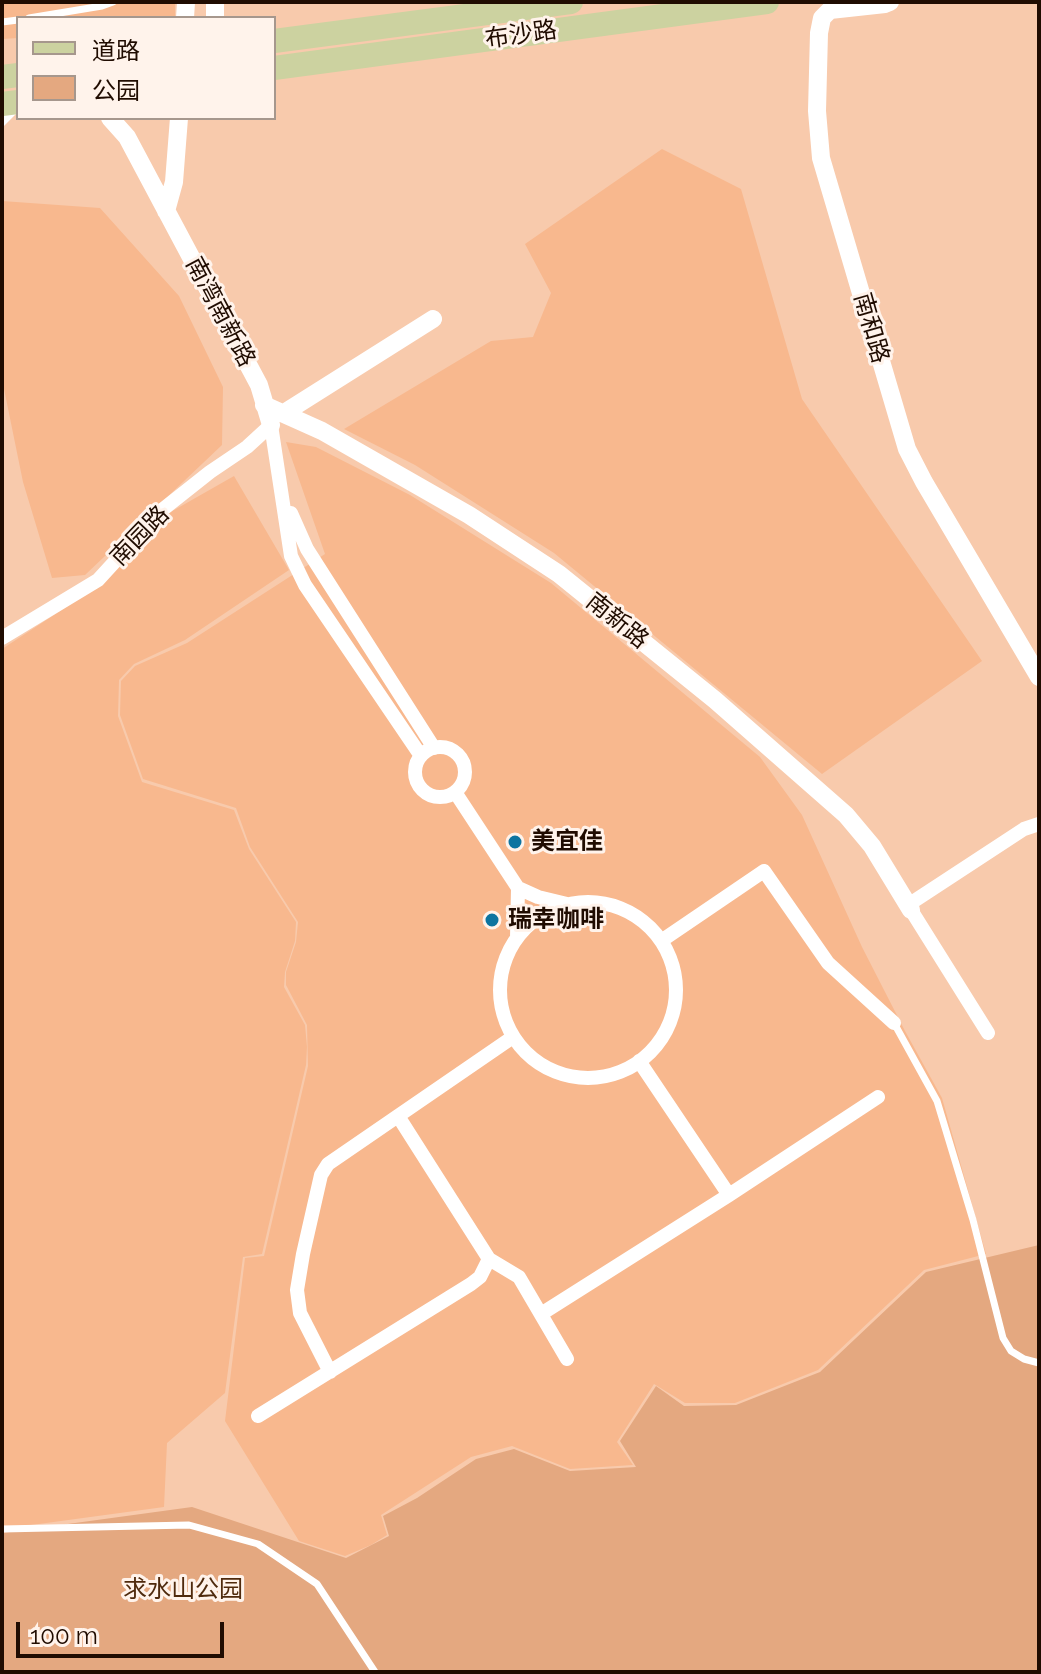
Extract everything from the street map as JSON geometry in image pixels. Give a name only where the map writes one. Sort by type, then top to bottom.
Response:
[{"type":"main road","name":"布沙路","points":[[276,41],[511,6],[571,2]]},
{"type":"main road","name":"布沙路","points":[[276,68],[767,2]]},
{"type":"street","name":"南和路","points":[[890,2],[830,10],[822,18],[817,111],[821,158],[907,449],[1039,677]]},
{"type":"street","name":"南湾南新路","points":[[112,120],[127,137],[259,385],[264,405],[277,419],[283,497],[307,549],[428,752]]},
{"type":"street","name":"南湾南新路","points":[[124,120],[127,137]]},
{"type":"street","points":[[166,211],[174,182],[179,120]]},
{"type":"street","points":[[277,419],[433,319]]},
{"type":"street","name":"南园路","points":[[2,638],[98,580],[162,510],[247,447],[277,419]]},
{"type":"street","name":"南新路","points":[[277,419],[322,431],[469,515],[559,574],[715,700],[846,815],[872,846],[910,908]]},
{"type":"street","points":[[449,749],[461,760],[465,773],[455,792],[439,797],[424,792],[418,784],[415,770],[428,752],[449,749]]},
{"type":"street","points":[[455,792],[518,888],[517,938]]},
{"type":"street","points":[[988,1033],[910,908],[1024,829],[1039,824]]},
{"type":"street","points":[[661,941],[764,871],[828,963],[894,1023]]},
{"type":"street","points":[[518,888],[568,905]]},
{"type":"street","points":[[590,902],[616,907],[642,921],[661,941],[673,968],[672,1014],[659,1041],[639,1061],[610,1075],[568,1075],[540,1064],[513,1037],[502,1010],[499,993],[503,964],[517,938],[538,917],[568,905],[590,902]]},
{"type":"street","points":[[330,1372],[300,1313],[297,1290],[321,1175],[328,1164],[513,1037]]},
{"type":"street","points":[[639,1061],[729,1195]]},
{"type":"street","points":[[541,1314],[878,1097]]},
{"type":"street","points":[[398,1116],[489,1259],[519,1277],[567,1359]]},
{"type":"street","points":[[258,1416],[471,1284],[480,1277],[489,1259]]},
{"type":"lane","points":[[41,16],[113,2]]},
{"type":"lane","points":[[2,123],[16,106]]},
{"type":"lane","points":[[894,1023],[937,1101],[973,1220],[1003,1338],[1011,1351],[1039,1363]]},
{"type":"lane","points":[[2,1529],[189,1525],[258,1544],[317,1584],[375,1672]]},
{"type":"shaded area","points":[[2,2],[175,2],[175,16],[16,16],[16,38],[2,39]]},
{"type":"shaded area","points":[[662,149],[741,189],[802,399],[982,661],[822,774],[554,553],[415,465],[344,429],[491,341],[533,337],[551,293],[525,244]]},
{"type":"shaded area","points":[[2,201],[100,208],[179,296],[223,387],[222,445],[85,575],[52,578],[23,482],[2,379]]},
{"type":"shaded area","points":[[286,442],[316,447],[410,495],[551,583],[760,757],[802,815],[862,947],[942,1098],[986,1254],[924,1270],[818,1370],[735,1403],[685,1403],[654,1384],[617,1442],[633,1465],[570,1469],[512,1446],[471,1457],[381,1515],[387,1535],[345,1556],[299,1541],[225,1421],[245,1258],[264,1256],[308,1066],[307,1025],[286,985],[286,972],[296,942],[298,922],[250,847],[236,808],[143,779],[120,715],[121,681],[135,666],[187,643],[325,554]]},
{"type":"shaded area","points":[[234,476],[289,570],[185,640],[134,664],[119,680],[118,716],[142,782],[234,810],[249,849],[296,922],[295,941],[285,972],[284,987],[305,1025],[306,1065],[262,1254],[243,1257],[225,1393],[167,1443],[164,1507],[2,1529],[2,649],[103,583],[169,513]]},
{"type":"green space","name":"求水山公园","points":[[1039,1245],[1039,1672],[2,1672],[2,1533],[192,1507],[346,1558],[389,1536],[383,1516],[417,1498],[476,1459],[514,1449],[570,1471],[636,1467],[620,1441],[656,1386],[684,1406],[736,1405],[820,1372],[926,1272]]},
{"type":"place","name":"美宜佳","points":[[515,842]]},
{"type":"place","name":"瑞幸咖啡","points":[[492,920]]}]
